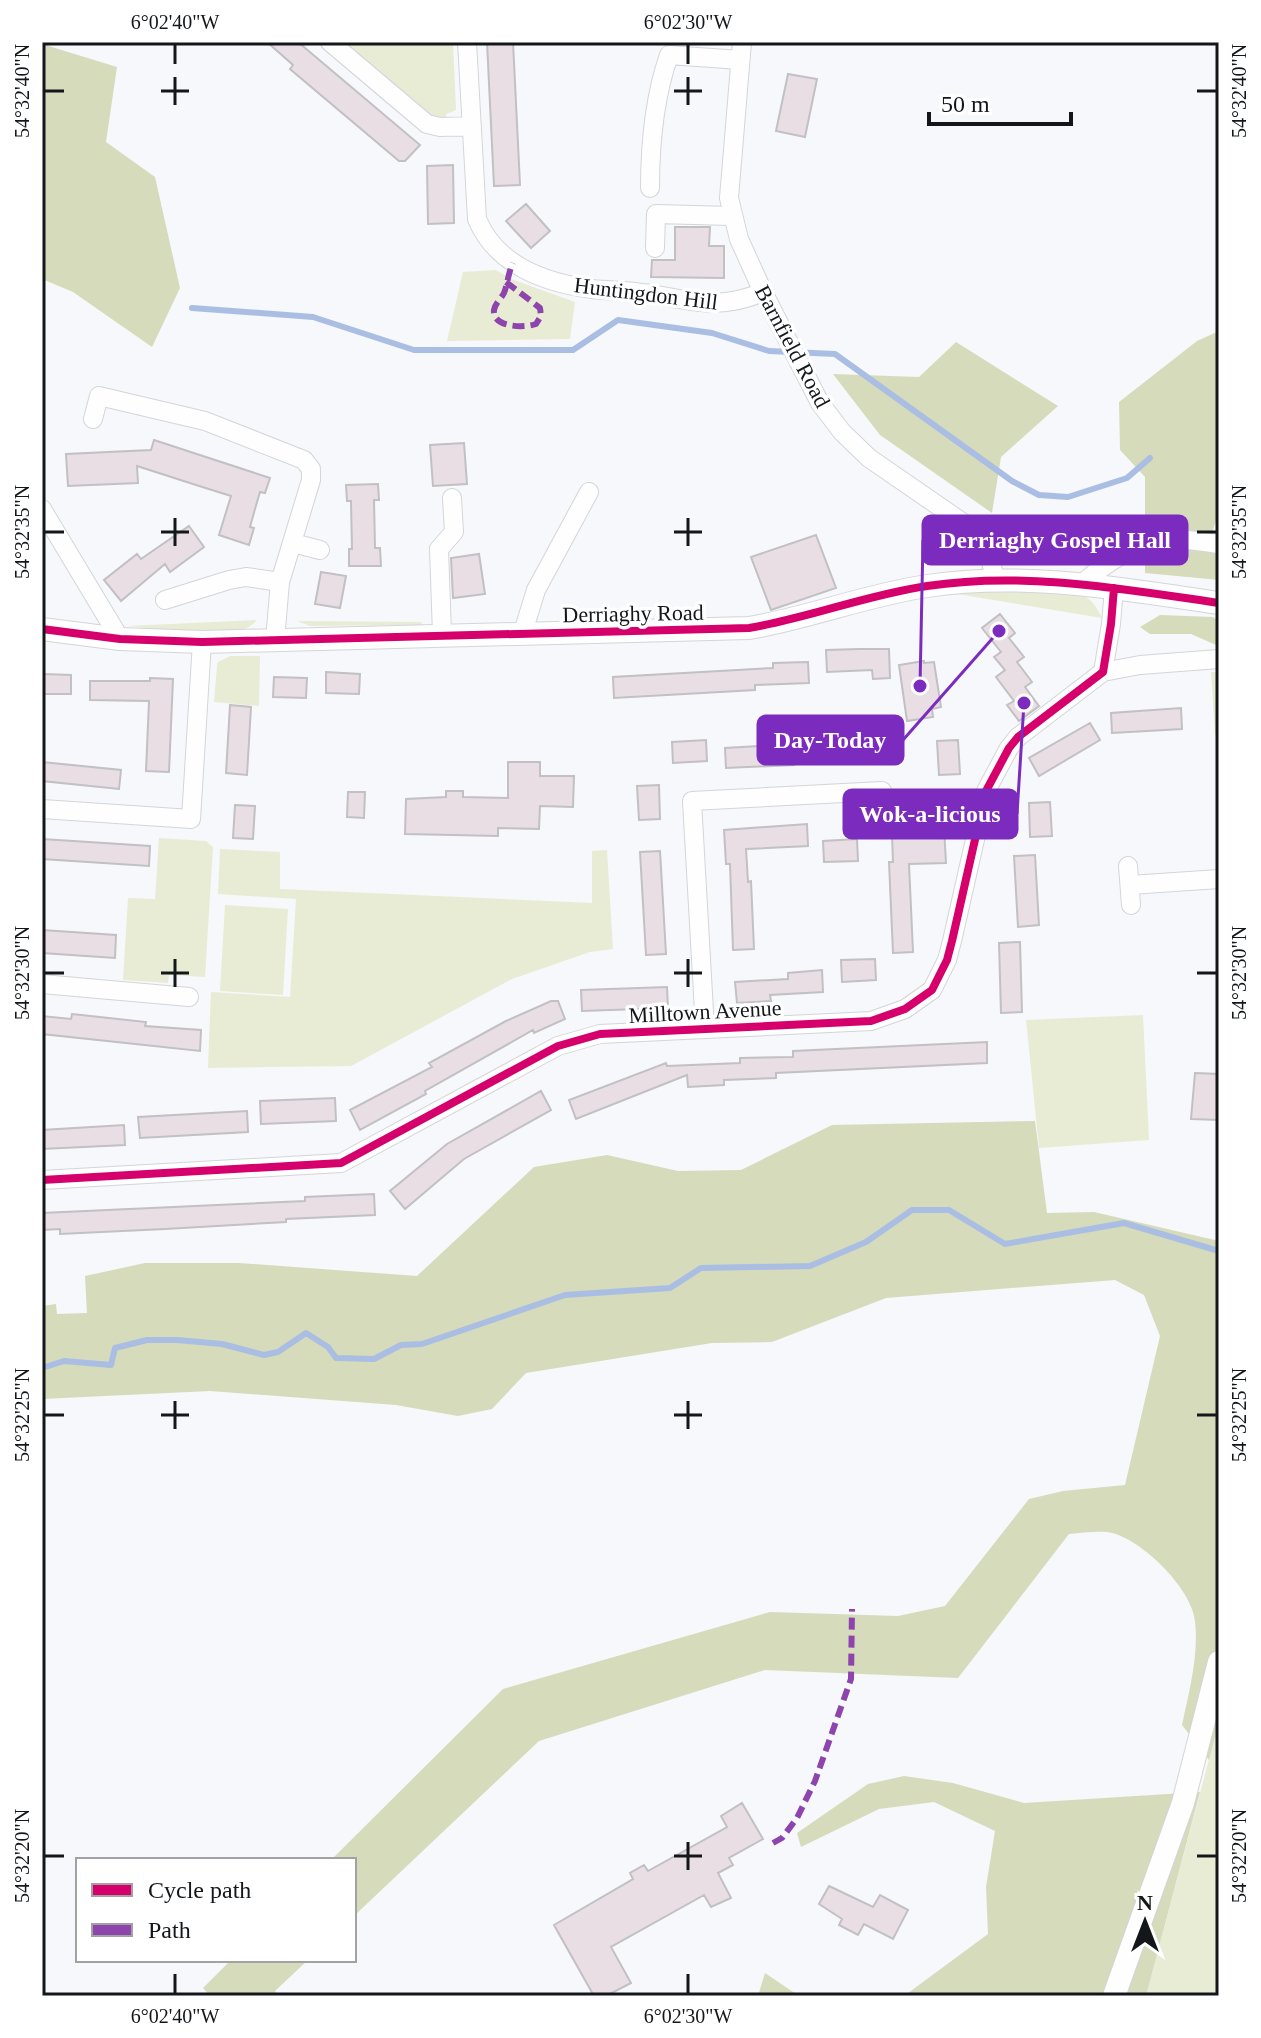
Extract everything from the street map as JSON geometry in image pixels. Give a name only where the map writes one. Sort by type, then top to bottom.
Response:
[{"type":"street","points":[[330,42],[427,124],[440,127],[472,126]]},
{"type":"street","name":"Huntingdon Hill","points":[[467,42],[477,219],[485,238],[498,253],[523,269],[569,285],[716,305],[763,292]]},
{"type":"street","points":[[650,188],[650,149],[662,75],[662,48],[741,51]]},
{"type":"street","name":"Barnfield Road","points":[[741,51],[729,198],[739,239],[763,292],[798,363],[842,432],[869,458],[972,529],[989,552],[995,580]]},
{"type":"street","points":[[655,248],[656,214],[732,216]]},
{"type":"street","points":[[93,419],[99,396],[205,421],[304,460],[311,469],[311,480],[280,582],[275,640]]},
{"type":"street","points":[[523,632],[536,590],[589,492]]},
{"type":"street","points":[[442,634],[439,549],[454,532],[452,498]]},
{"type":"street","points":[[42,509],[120,639]]},
{"type":"street","points":[[1082,584],[1125,552],[1168,540],[1219,544]]},
{"type":"street","points":[[293,543],[320,550]]},
{"type":"street","points":[[165,600],[246,577],[280,582]]},
{"type":"street","name":"Derriaghy Road","points":[[42,629],[120,639],[202,642],[749,628],[780,623],[883,594],[943,584],[995,580],[1082,584],[1219,603]]},
{"type":"street","points":[[1103,672],[1114,588]]},
{"type":"street","points":[[42,809],[191,819],[202,642]]},
{"type":"street","name":"Milltown Avenue","points":[[42,1180],[341,1163],[558,1046],[600,1034],[871,1021],[905,1009],[932,990],[947,960],[986,791],[998,764],[1018,737],[1103,672],[1140,665],[1219,659]]},
{"type":"street","points":[[705,1029],[692,801],[882,791]]},
{"type":"street","points":[[1131,905],[1129,876],[1219,879]]},
{"type":"street","points":[[42,984],[189,997]]},
{"type":"street","points":[[1114,1996],[1183,1803],[1219,1662]]},
{"type":"green space","points":[[344,42],[453,42],[456,110],[446,114],[446,119],[433,117]]},
{"type":"green space","points":[[42,44],[117,67],[106,142],[155,177],[180,288],[152,347],[73,292],[42,279]]},
{"type":"green space","points":[[496,270],[511,279],[575,302],[570,339],[447,341],[463,272]]},
{"type":"green space","points":[[1219,331],[1219,511],[1207,549],[1219,553],[1219,580],[1145,573],[1145,477],[1120,450],[1119,402],[1197,341]]},
{"type":"green space","points":[[956,342],[1058,406],[1001,457],[992,513],[880,435],[833,374],[919,377]]},
{"type":"green space","points":[[1068,591],[1086,597],[1102,618],[951,593]]},
{"type":"green space","points":[[1160,615],[1213,617],[1219,621],[1219,641],[1216,645],[1191,634],[1150,634],[1140,627]]},
{"type":"green space","points":[[257,620],[247,628],[223,632],[128,626]]},
{"type":"green space","points":[[297,621],[421,622],[423,625],[310,626]]},
{"type":"green space","points":[[230,656],[260,656],[259,706],[214,702],[218,662]]},
{"type":"green space","points":[[1211,672],[1219,672],[1219,735],[1215,735]]},
{"type":"green space","points":[[159,838],[206,841],[213,847],[205,977],[169,975],[168,983],[123,980],[128,898],[155,899]]},
{"type":"green space","points":[[220,849],[280,852],[280,889],[592,903],[592,851],[607,850],[613,949],[590,952],[512,979],[351,1066],[208,1068],[211,992],[290,997],[296,899],[218,894]]},
{"type":"green space","points":[[225,905],[288,909],[283,995],[220,991]]},
{"type":"green space","points":[[1143,1015],[1149,1140],[1039,1148],[1026,1020]]},
{"type":"green space","points":[[1035,1121],[1047,1213],[1094,1212],[1219,1241],[1219,1722],[1209,1760],[1182,1725],[1196,1647],[1195,1621],[1184,1594],[1162,1566],[1134,1543],[1107,1532],[1069,1534],[958,1678],[765,1670],[539,1741],[356,1914],[356,1858],[333,1858],[503,1689],[770,1612],[898,1616],[945,1606],[1029,1499],[1063,1491],[1125,1485],[1160,1336],[1144,1295],[1115,1280],[886,1298],[772,1342],[712,1343],[526,1373],[492,1409],[458,1416],[396,1405],[210,1391],[42,1399],[42,1306],[56,1304],[57,1314],[87,1313],[85,1276],[145,1263],[239,1263],[417,1276],[534,1167],[607,1155],[678,1171],[741,1170],[832,1125]]},
{"type":"green space","points":[[1219,1722],[1219,1996],[1146,1996]]},
{"type":"green space","points":[[904,1776],[953,1783],[1024,1803],[1200,1792],[1146,1996],[904,1996],[988,1934],[986,1887],[995,1831],[934,1802],[879,1809],[801,1847],[797,1833],[868,1784]]},
{"type":"green space","points":[[229,1962],[306,1962],[275,1991],[279,1996],[210,1996],[203,1988]]},
{"type":"green space","points":[[765,1973],[799,1996],[758,1996]]},
{"type":"building","points":[[267,42],[298,42],[420,145],[405,161],[399,161],[290,69],[293,65]]},
{"type":"building","points":[[487,42],[513,42],[520,185],[494,186]]},
{"type":"building","points":[[788,74],[817,79],[805,137],[776,131]]},
{"type":"building","points":[[453,165],[454,223],[428,224],[427,166]]},
{"type":"building","points":[[526,204],[550,231],[531,248],[506,221]]},
{"type":"building","points":[[675,227],[710,227],[709,246],[724,246],[724,278],[651,277],[652,260],[675,260]]},
{"type":"building","points":[[154,440],[270,478],[265,493],[260,492],[250,527],[254,528],[249,545],[219,535],[231,496],[137,466],[138,483],[68,486],[66,454],[151,450]]},
{"type":"building","points":[[464,443],[467,484],[433,486],[430,445]]},
{"type":"building","points":[[378,484],[379,500],[374,500],[375,548],[380,548],[381,566],[349,566],[349,549],[352,549],[351,501],[347,501],[346,485]]},
{"type":"building","points":[[189,526],[204,547],[170,572],[165,564],[121,601],[104,580],[137,554],[141,559]]},
{"type":"building","points":[[816,535],[836,588],[771,610],[751,557]]},
{"type":"building","points":[[479,554],[485,594],[453,598],[451,558]]},
{"type":"building","points":[[321,572],[346,576],[340,608],[315,604]]},
{"type":"building","points":[[1000,614],[1015,633],[1009,638],[1024,657],[1017,662],[1032,682],[1025,687],[1039,706],[1019,721],[1007,705],[1014,701],[996,677],[1005,670],[994,657],[1001,652],[982,628]]},
{"type":"building","points":[[889,649],[890,678],[873,679],[872,670],[827,672],[826,650]]},
{"type":"building","points":[[808,662],[809,683],[755,685],[755,690],[614,698],[613,677],[773,668],[773,663]]},
{"type":"building","points":[[934,662],[941,707],[932,709],[933,717],[907,721],[899,665]]},
{"type":"building","points":[[326,672],[360,674],[359,694],[326,693]]},
{"type":"building","points":[[42,674],[71,675],[71,694],[42,694]]},
{"type":"building","points":[[274,677],[307,678],[306,698],[273,697]]},
{"type":"building","points":[[150,678],[173,679],[169,772],[146,771],[149,701],[90,700],[90,681],[150,681]]},
{"type":"building","points":[[230,705],[251,707],[247,775],[226,773]]},
{"type":"building","points":[[1181,708],[1182,729],[1112,733],[1111,713]]},
{"type":"building","points":[[1090,723],[1100,740],[1039,776],[1029,758]]},
{"type":"building","points":[[706,740],[707,761],[673,763],[672,742]]},
{"type":"building","points":[[958,740],[960,774],[939,775],[937,741]]},
{"type":"building","points":[[793,744],[794,765],[726,768],[725,748]]},
{"type":"building","points":[[42,762],[121,770],[119,789],[42,781]]},
{"type":"building","points":[[508,762],[540,762],[540,776],[574,776],[573,807],[540,806],[539,829],[498,828],[498,836],[405,834],[406,799],[446,797],[446,791],[463,791],[463,797],[508,798]]},
{"type":"building","points":[[659,785],[660,819],[639,820],[637,786]]},
{"type":"building","points":[[348,792],[365,792],[364,818],[347,817]]},
{"type":"building","points":[[942,792],[946,863],[909,864],[913,952],[893,953],[889,862],[893,862],[891,807],[922,806],[922,793]]},
{"type":"building","points":[[1050,802],[1052,836],[1030,837],[1029,803]]},
{"type":"building","points":[[235,805],[255,806],[253,839],[233,838]]},
{"type":"building","points":[[807,824],[808,846],[746,849],[748,882],[751,881],[754,949],[733,950],[730,864],[726,864],[724,830]]},
{"type":"building","points":[[42,839],[150,846],[149,866],[42,859]]},
{"type":"building","points":[[857,839],[858,861],[824,862],[823,841]]},
{"type":"building","points":[[660,851],[666,954],[646,955],[640,852]]},
{"type":"building","points":[[1035,855],[1039,925],[1018,927],[1014,856]]},
{"type":"building","points":[[42,930],[116,935],[115,958],[42,953]]},
{"type":"building","points":[[1020,942],[1022,1012],[1001,1013],[999,943]]},
{"type":"building","points":[[875,959],[876,980],[842,982],[841,960]]},
{"type":"building","points":[[822,970],[823,992],[770,995],[771,1001],[737,1003],[735,982],[788,979],[788,973]]},
{"type":"building","points":[[667,987],[668,1008],[582,1011],[581,990]]},
{"type":"building","points":[[551,1001],[558,1001],[565,1019],[534,1033],[533,1030],[360,1130],[350,1110],[432,1067],[429,1063],[506,1021]]},
{"type":"building","points":[[72,1014],[146,1022],[145,1026],[201,1030],[200,1051],[42,1034],[42,1016],[71,1019]]},
{"type":"building","points":[[987,1042],[987,1063],[776,1073],[776,1078],[724,1080],[724,1085],[688,1087],[687,1075],[576,1119],[569,1100],[666,1063],[667,1066],[740,1063],[740,1058],[793,1057],[793,1051]]},
{"type":"building","points":[[1195,1073],[1219,1074],[1219,1120],[1191,1119]]},
{"type":"building","points":[[541,1091],[551,1110],[464,1159],[405,1209],[390,1191],[447,1144]]},
{"type":"building","points":[[335,1098],[336,1121],[261,1124],[260,1101]]},
{"type":"building","points":[[247,1111],[248,1132],[140,1138],[138,1117]]},
{"type":"building","points":[[124,1125],[125,1145],[42,1149],[42,1130]]},
{"type":"building","points":[[374,1194],[375,1215],[60,1234],[60,1229],[42,1230],[42,1213],[305,1201],[305,1197]]},
{"type":"building","points":[[742,1803],[763,1839],[729,1858],[733,1865],[718,1873],[731,1898],[711,1907],[704,1895],[611,1947],[631,1983],[606,1996],[594,1996],[554,1925],[633,1879],[630,1873],[644,1865],[648,1871],[727,1827],[721,1816]]},
{"type":"building","points":[[829,1886],[873,1907],[880,1895],[908,1910],[893,1939],[864,1924],[858,1935],[839,1925],[842,1919],[819,1904]]},
{"type":"waterway","points":[[192,308],[313,317],[414,350],[573,350],[618,320],[712,333],[769,351],[835,354],[1012,481],[1039,495],[1068,497],[1127,478],[1150,458]]},
{"type":"waterway","points":[[42,1368],[64,1361],[111,1365],[115,1348],[147,1340],[222,1344],[264,1355],[278,1352],[306,1333],[328,1347],[336,1358],[374,1359],[401,1345],[422,1344],[565,1295],[670,1288],[701,1268],[810,1266],[866,1242],[912,1210],[949,1210],[1005,1244],[1124,1223],[1219,1251]]},
{"type":"marked path","points":[[506,282],[540,308],[541,316],[536,324],[510,325],[495,316],[494,310],[504,293],[506,286],[507,282],[510,270],[513,263]]},
{"type":"marked path","points":[[773,1843],[782,1838],[797,1818],[815,1781],[851,1679],[852,1609]]},
{"type":"cycle path","points":[[42,629],[120,639],[202,642],[749,628],[904,590],[1000,580],[1073,584],[1219,603]]},
{"type":"cycle path","points":[[42,1180],[341,1163],[558,1046],[600,1034],[871,1021],[905,1009],[932,990],[947,960],[986,791],[1009,748],[1018,737],[1103,672],[1114,588]]},
{"type":"place","name":"Day-Today","points":[[999,631]]},
{"type":"place","name":"Derriaghy Gospel Hall","points":[[920,686]]},
{"type":"place","name":"Wok-a-licious","points":[[1024,703]]}]
